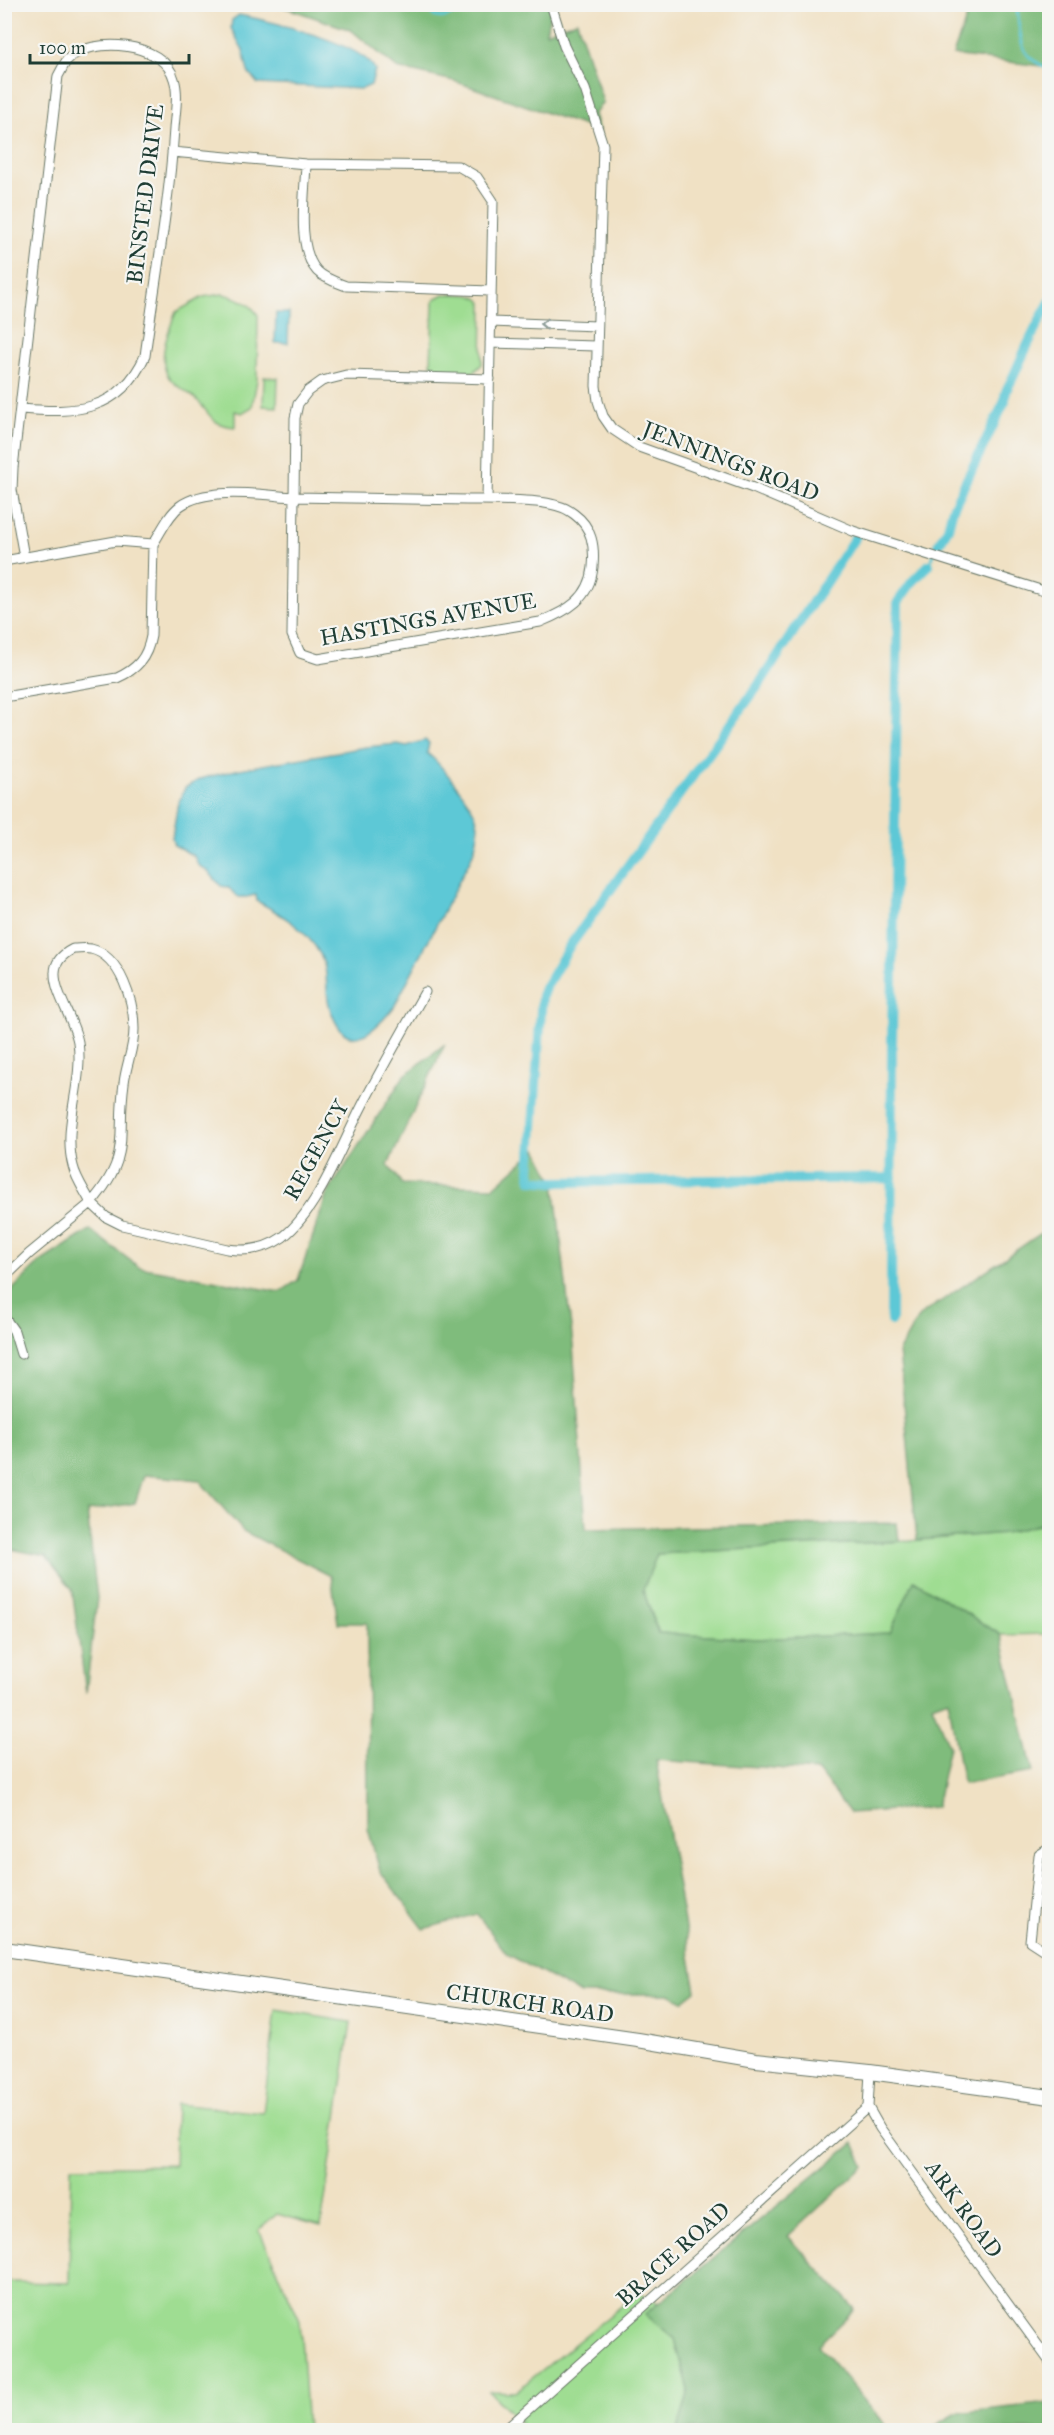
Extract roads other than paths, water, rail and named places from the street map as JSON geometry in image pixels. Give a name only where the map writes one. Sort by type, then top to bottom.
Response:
[{"type":"main road","name":"CHURCH ROAD","points":[[4,1949],[638,2040],[756,2060],[870,2072],[1050,2097]]},
{"type":"street","name":"JENNINGS ROAD","points":[[551,4],[564,46],[585,89],[603,145],[597,401],[612,429],[625,440],[649,451],[753,488],[852,531],[1050,593]]},
{"type":"street","name":"BINSTED DRIVE","points":[[21,409],[67,412],[106,402],[137,374],[145,356],[172,152],[175,86],[170,68],[161,59],[146,51],[123,46],[98,45],[83,51],[68,60],[58,76],[55,88],[12,490],[24,557]]},
{"type":"street","points":[[172,152],[306,164],[458,166],[477,177],[493,201],[487,500]]},
{"type":"street","points":[[306,164],[304,240],[309,257],[317,271],[332,281],[346,286],[491,291]]},
{"type":"street","points":[[490,322],[597,326]]},
{"type":"street","points":[[490,343],[597,346]]},
{"type":"street","points":[[4,698],[117,678],[130,672],[141,663],[148,650],[150,636],[153,544],[172,513],[181,505],[198,497],[217,494],[294,497],[295,418],[298,404],[308,391],[322,381],[346,375],[490,379]]},
{"type":"street","name":"HASTINGS AVENUE","points":[[294,497],[487,500],[557,505],[574,513],[587,526],[595,554],[593,572],[587,590],[577,603],[564,612],[540,622],[318,659],[300,653],[292,635],[294,497]]},
{"type":"street","points":[[4,561],[116,541],[153,544]]},
{"type":"street","points":[[4,1278],[28,1254],[91,1203],[110,1179],[120,1156],[124,1082],[134,1030],[127,993],[114,966],[102,954],[92,949],[73,949],[59,958],[55,973],[59,990],[74,1025],[79,1057],[70,1123],[71,1159],[73,1169],[91,1203]]},
{"type":"street","name":"REGENCY","points":[[91,1203],[106,1217],[122,1225],[210,1246],[239,1251],[263,1248],[273,1243],[290,1230],[316,1196],[362,1106],[425,992]]},
{"type":"street","points":[[4,1317],[14,1331],[21,1354]]},
{"type":"street","points":[[1050,1848],[1039,1855],[1030,1941],[1050,1954]]},
{"type":"street","points":[[868,2107],[870,2072]]},
{"type":"street","name":"ARK ROAD","points":[[868,2107],[880,2128],[1050,2362]]},
{"type":"street","name":"BRACE ROAD","points":[[505,2430],[868,2107]]},
{"type":"water","points":[[239,15],[314,35],[354,51],[368,60],[375,70],[371,85],[362,89],[258,84],[248,72],[243,50],[231,28],[232,20]]},
{"type":"water","points":[[276,313],[289,313],[288,343],[275,343]]},
{"type":"water","points":[[425,740],[429,743],[427,753],[455,783],[476,817],[478,833],[476,843],[471,858],[394,1007],[368,1033],[351,1036],[343,1032],[336,1023],[328,1001],[323,961],[308,937],[284,917],[257,901],[256,895],[240,897],[228,887],[221,886],[208,871],[198,865],[194,856],[174,845],[172,838],[178,803],[185,788],[200,779],[240,769],[366,747],[397,744],[407,746]]},
{"type":"waterway","points":[[428,4],[434,16],[443,18],[453,13],[462,4]]},
{"type":"waterway","points":[[1016,4],[1020,34],[1025,50],[1030,57],[1050,69]]},
{"type":"waterway","points":[[938,545],[948,528],[953,508],[1005,401],[1005,394],[1050,302]]},
{"type":"waterway","points":[[856,536],[760,683],[569,947],[545,988],[542,996],[530,1171],[532,1180],[553,1182],[892,1178]]},
{"type":"waterway","points":[[929,565],[938,545]]},
{"type":"waterway","points":[[891,1321],[898,602],[912,582],[929,565]]}]
